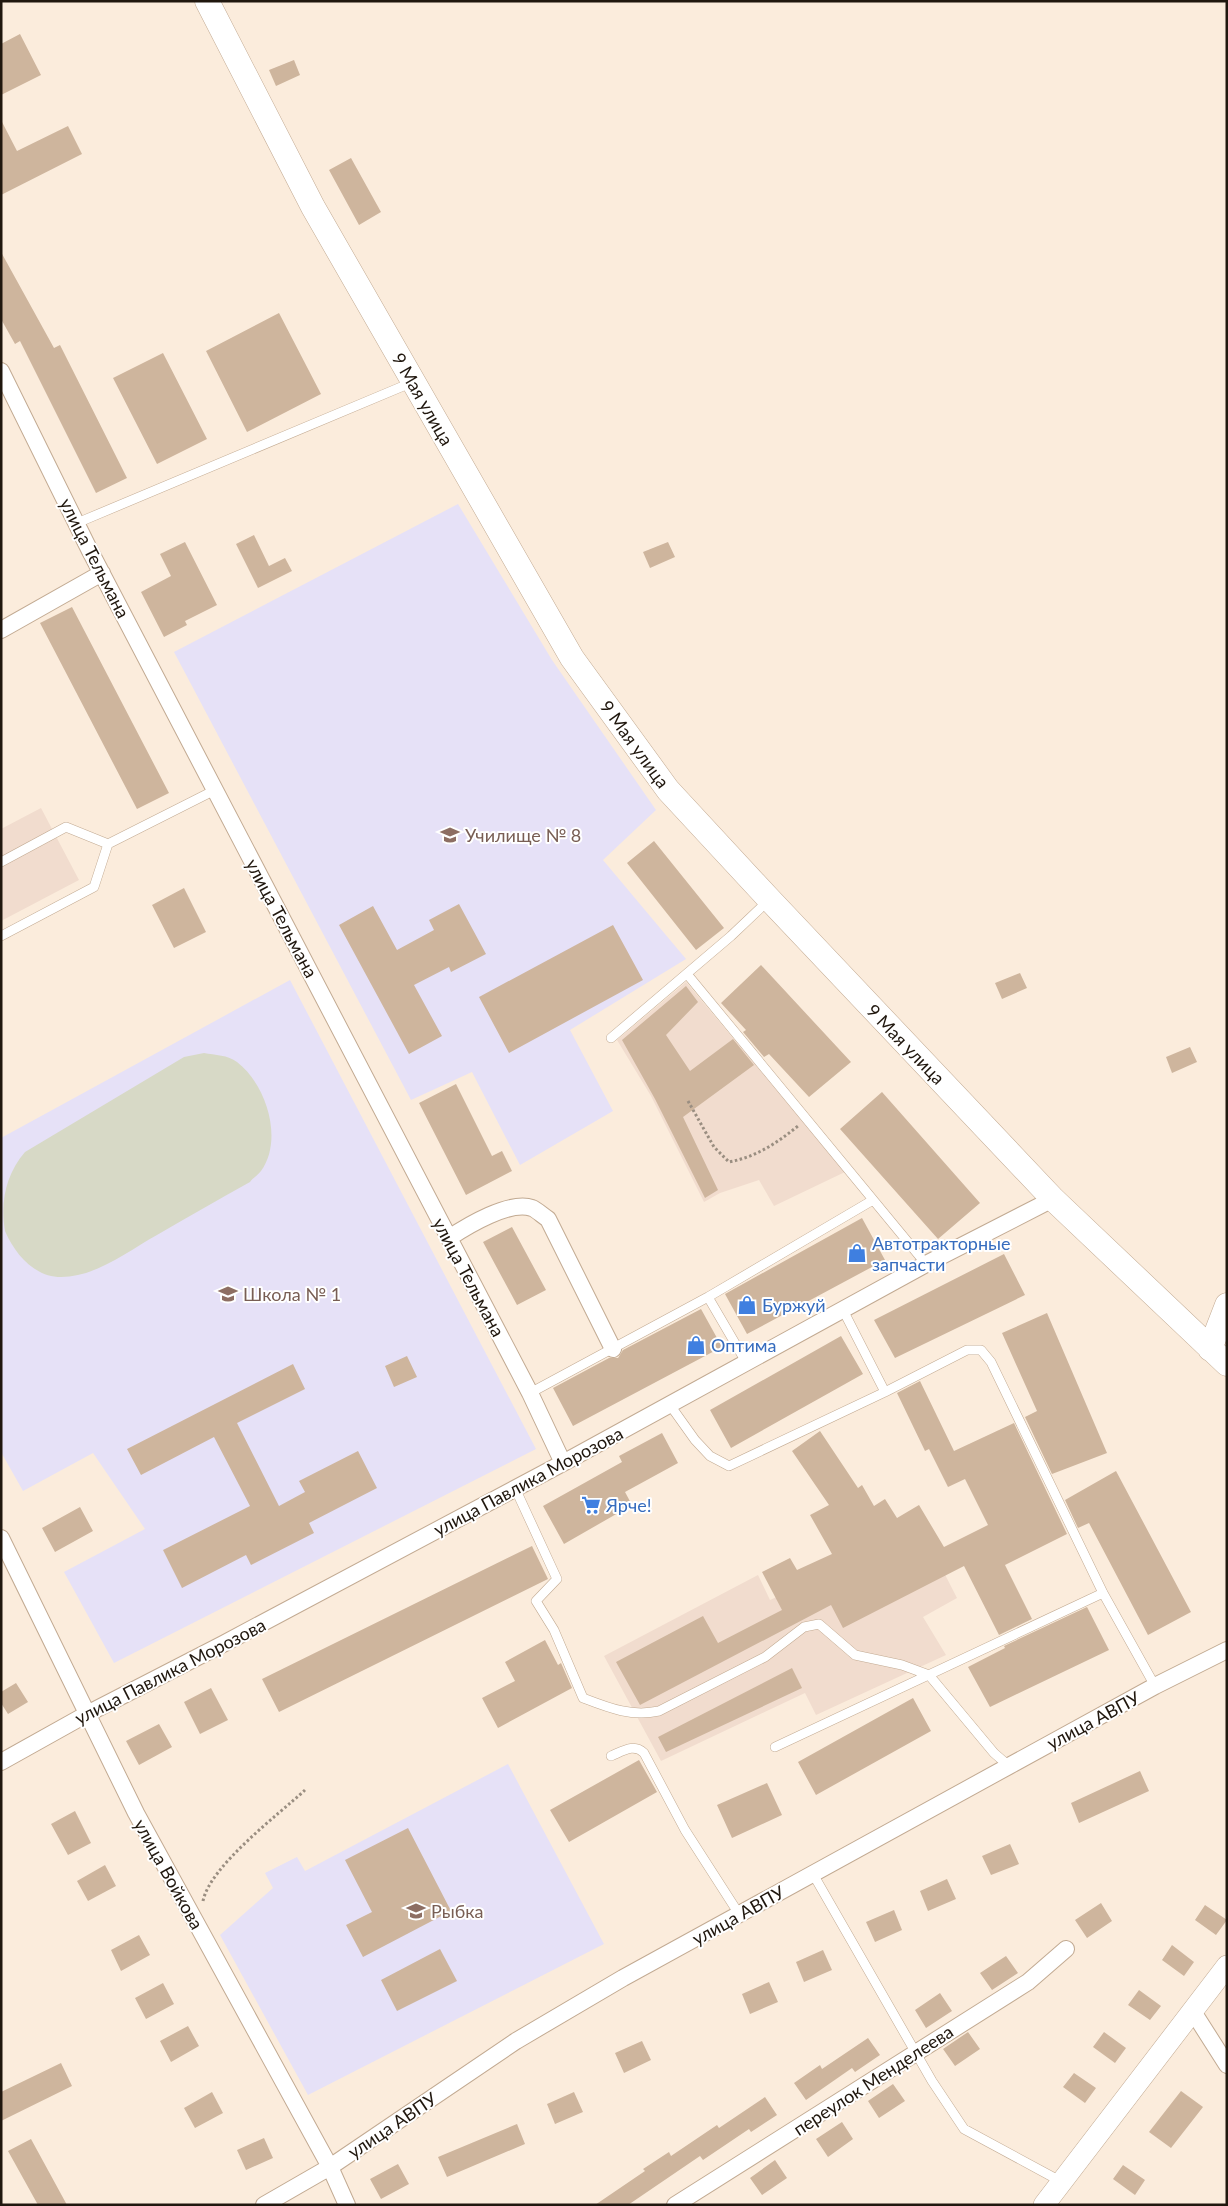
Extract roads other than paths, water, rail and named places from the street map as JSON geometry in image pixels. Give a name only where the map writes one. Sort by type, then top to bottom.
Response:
[{"type":"main road","name":"9 Мая улица","points":[[207,1],[313,207],[572,658],[668,790],[1053,1199],[1218,1356]]},
{"type":"main road","points":[[1218,1356],[1227,1305]]},
{"type":"street","name":"улица Тельмана","points":[[2,374],[76,523],[530,1394],[563,1464]]},
{"type":"street","points":[[1,630],[102,573]]},
{"type":"street","name":"улица Павлика Морозова","points":[[1,1762],[87,1714],[563,1464],[926,1264],[1053,1199]]},
{"type":"street","points":[[449,1238],[485,1217],[508,1208],[532,1207],[548,1219],[613,1349]]},
{"type":"street","name":"улица Войкова","points":[[1,1538],[136,1814],[330,2168],[347,2205]]},
{"type":"street","name":"улица АВПУ","points":[[264,2205],[330,2168],[516,2041],[623,1978],[1155,1686],[1227,1650]]},
{"type":"street","name":"переулок Менделеева","points":[[675,2205],[1028,1982],[1066,1949]]},
{"type":"street","points":[[1044,2205],[1227,1966]]},
{"type":"street","points":[[1192,2010],[1227,2065]]},
{"type":"lane","points":[[76,523],[413,382]]},
{"type":"lane","points":[[1,936],[94,887],[108,844],[215,790]]},
{"type":"lane","points":[[1,862],[66,827],[108,844]]},
{"type":"lane","points":[[611,1038],[770,900]]},
{"type":"lane","points":[[687,974],[926,1264]]},
{"type":"lane","points":[[530,1394],[708,1297],[873,1200]]},
{"type":"lane","points":[[708,1297],[746,1362]]},
{"type":"lane","points":[[843,1310],[885,1392]]},
{"type":"lane","points":[[670,1405],[695,1440],[710,1456],[729,1466],[885,1392],[967,1350],[981,1350],[991,1362],[1103,1593],[1155,1686]]},
{"type":"lane","points":[[515,1488],[557,1579],[536,1602],[554,1630],[583,1698],[619,1712],[645,1714],[659,1711],[765,1657],[804,1627],[820,1624],[856,1655],[902,1665],[929,1675],[994,1753],[1009,1766]]},
{"type":"lane","points":[[775,1747],[1103,1593]]},
{"type":"lane","points":[[611,1756],[634,1747],[639,1748],[644,1753],[685,1830],[739,1914]]},
{"type":"lane","points":[[813,1874],[916,2052],[964,2129],[1062,2182]]},
{"type":"place","name":"Училище № 8","points":[[450,835]]},
{"type":"place","name":"Автотракторные запчасти","points":[[857,1253]]},
{"type":"place","name":"Школа № 1","points":[[228,1294]]},
{"type":"place","name":"Буржуй","points":[[747,1305]]},
{"type":"place","name":"Оптима","points":[[696,1345]]},
{"type":"place","name":"Ярче!","points":[[591,1505]]},
{"type":"place","name":"Рыбка","points":[[416,1911]]}]
